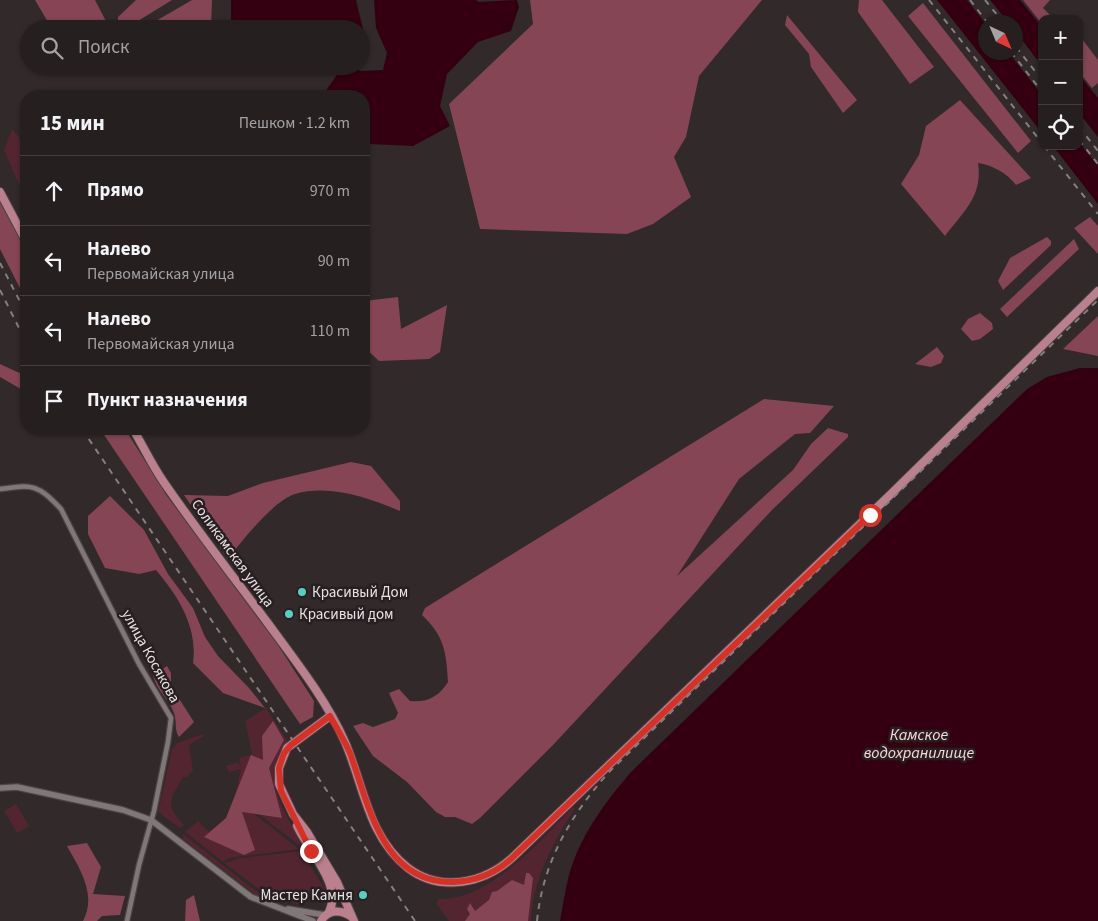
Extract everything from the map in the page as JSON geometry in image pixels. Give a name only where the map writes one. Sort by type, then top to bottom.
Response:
[{"type":"main road","points":[[0,192],[20,230]]},
{"type":"main road","name":"Соликамская улица","points":[[136,435],[162,480],[296,661],[330,716],[349,751],[375,827],[389,850],[413,871],[438,881],[470,881],[490,874],[508,862],[534,838],[891,494],[1098,291]]},
{"type":"main road","points":[[325,916],[333,905],[333,890],[299,829],[279,784],[279,768],[282,757],[291,745],[330,716]]},
{"type":"main road","points":[[293,814],[333,875],[353,919]]},
{"type":"main road","points":[[325,916],[344,912],[353,919]]},
{"type":"street","name":"улица Косякова","points":[[0,489],[23,486],[36,488],[44,492],[62,509],[139,664],[167,709],[170,718],[169,734],[151,820],[127,921]]},
{"type":"street","points":[[0,788],[17,786],[123,810],[151,820],[251,897],[313,921]]},
{"type":"street","points":[[283,908],[300,909],[325,916]]},
{"type":"shaded area","points":[[35,0],[95,0],[105,20],[47,20]]},
{"type":"shaded area","points":[[136,0],[172,0],[140,20],[118,20],[118,17]]},
{"type":"shaded area","points":[[192,0],[212,0],[211,20],[158,20]]},
{"type":"shaded area","points":[[530,0],[762,0],[699,76],[686,137],[674,157],[691,197],[653,224],[627,234],[480,229],[449,104],[533,24]]},
{"type":"shaded area","points":[[859,0],[882,0],[934,67],[910,84],[858,12]]},
{"type":"shaded area","points":[[1023,0],[1050,0],[1043,8],[1050,15],[1038,15],[1038,19]]},
{"type":"shaded area","points":[[923,3],[1031,141],[1018,153],[908,16]]},
{"type":"shaded area","points":[[787,15],[857,100],[843,113],[811,67],[809,54],[785,25]]},
{"type":"shaded area","points":[[1083,40],[1098,60],[1098,83],[1092,88],[1083,77]]},
{"type":"shaded area","points":[[960,100],[1031,178],[1016,185],[999,170],[978,163],[979,175],[975,194],[965,211],[945,236],[901,184],[919,155],[926,126]]},
{"type":"shaded area","points":[[12,129],[20,138],[19,184],[4,150]]},
{"type":"shaded area","points":[[0,202],[20,240],[20,288],[0,249]]},
{"type":"shaded area","points":[[1090,217],[1098,226],[1098,254],[1074,228]]},
{"type":"shaded area","points":[[1047,237],[1051,241],[1051,245],[1003,290],[998,281],[1010,258]]},
{"type":"shaded area","points":[[1074,239],[1079,249],[1007,317],[1000,309]]},
{"type":"shaded area","points":[[398,297],[401,329],[447,305],[440,352],[429,359],[379,361],[370,353],[370,300]]},
{"type":"shaded area","points":[[980,313],[992,323],[993,329],[980,339],[972,341],[961,329],[968,319]]},
{"type":"shaded area","points":[[1098,316],[1098,356],[1063,349]]},
{"type":"shaded area","points":[[937,347],[944,356],[941,363],[931,367],[915,364]]},
{"type":"shaded area","points":[[0,364],[20,373],[20,389],[0,377]]},
{"type":"shaded area","points":[[764,399],[834,406],[810,433],[795,434],[739,479],[677,576],[793,470],[811,444],[828,428],[848,434],[848,437],[772,510],[553,745],[480,818],[472,824],[455,817],[445,817],[436,812],[407,782],[373,756],[353,726],[363,723],[373,727],[395,719],[398,713],[389,693],[399,689],[410,701],[427,700],[441,692],[448,682],[443,646],[430,623],[422,615],[425,608]]},
{"type":"shaded area","points":[[104,435],[129,435],[167,496],[278,645],[314,701],[313,717],[300,724]]},
{"type":"shaded area","points":[[351,462],[371,466],[400,501],[400,511],[375,501],[349,494],[308,491],[295,494],[286,498],[268,513],[228,559],[184,495],[228,496],[263,483]]},
{"type":"shaded area","points":[[110,496],[144,530],[168,574],[193,608],[205,637],[218,656],[249,688],[265,708],[223,693],[193,663],[192,637],[185,613],[172,590],[156,570],[139,574],[105,568],[88,534],[88,516]]},
{"type":"shaded area","points":[[167,666],[171,673],[171,686],[194,722],[179,737],[174,713],[153,675]]},
{"type":"shaded area","points":[[266,708],[288,742],[279,757],[275,771],[275,783],[278,795],[301,847],[235,795],[241,769],[229,772],[226,766],[238,762],[241,768],[239,758],[252,754],[245,721]]},
{"type":"shaded area","points":[[273,721],[284,740],[269,768],[282,818],[242,812],[255,850],[244,855],[204,837],[226,818],[251,755],[263,760],[262,736]]},
{"type":"shaded area","points":[[203,734],[204,736],[189,745],[193,770],[187,778],[183,777],[172,797],[171,807],[184,825],[180,828],[158,812],[172,749],[177,743]]},
{"type":"shaded area","points":[[234,798],[299,849],[229,858],[223,862],[185,832],[198,821],[209,832],[226,818]]},
{"type":"shaded area","points":[[16,804],[29,826],[17,833],[4,811]]},
{"type":"shaded area","points":[[573,807],[575,808],[552,848],[540,876],[531,921],[449,921],[436,903],[439,899],[458,897],[477,890],[495,879],[530,851]]},
{"type":"shaded area","points":[[183,834],[260,894],[294,906],[256,895],[183,839]]},
{"type":"shaded area","points":[[87,843],[101,867],[93,894],[125,896],[120,915],[102,916],[97,921],[83,921],[87,911],[88,892],[77,864],[67,846]]},
{"type":"shaded area","points":[[301,851],[324,888],[309,898],[304,896],[302,902],[297,897],[299,897],[301,890],[295,889],[293,897],[299,902],[299,905],[267,895],[224,863],[241,858]]},
{"type":"shaded area","points":[[526,873],[529,873],[533,878],[528,921],[465,921],[470,914],[467,909],[470,903],[475,911],[489,900],[492,892],[497,891],[512,880],[524,885]]},
{"type":"shaded area","points":[[194,895],[200,921],[185,921],[186,900]]},
{"type":"water","points":[[231,0],[356,0],[361,20],[231,20]]},
{"type":"water","points":[[374,0],[476,0],[479,2],[517,0],[519,7],[511,31],[478,42],[447,74],[440,106],[450,126],[413,146],[370,144],[370,90],[326,90],[337,75],[370,75],[370,71],[383,70],[387,53],[376,28]]},
{"type":"water","points":[[937,0],[967,0],[979,15],[978,52]]},
{"type":"water","points":[[990,0],[1020,0],[1038,22],[1038,61],[1023,41],[1023,15],[1002,15]]},
{"type":"water","points":[[984,60],[1014,60],[1038,90],[1038,128]]},
{"type":"water","points":[[1083,80],[1098,98],[1098,137],[1083,118]]},
{"type":"water","points":[[1083,147],[1098,166],[1098,204],[1056,150],[1083,150]]},
{"type":"water","name":"Камское водохранилище","points":[[1080,368],[1098,368],[1098,921],[560,921],[569,875],[580,846],[594,820],[631,772],[1027,389],[1047,377]]},
{"type":"railway","points":[[929,0],[1038,138]]},
{"type":"railway","points":[[970,0],[982,15]]},
{"type":"railway","points":[[985,0],[997,15]]},
{"type":"railway","points":[[1023,56],[1038,75]]},
{"type":"railway","points":[[1017,60],[1038,87]]},
{"type":"railway","points":[[1083,132],[1098,151]]},
{"type":"railway","points":[[1083,145],[1098,164]]},
{"type":"railway","points":[[1047,150],[1098,214]]},
{"type":"railway","points":[[0,263],[20,301]]},
{"type":"railway","points":[[0,290],[20,330]]},
{"type":"railway","points":[[537,921],[545,879],[561,841],[582,806],[609,772],[1098,300]]},
{"type":"railway","points":[[86,435],[415,921]]},
{"type":"place","name":"Красивый Дом","points":[[302,592]]},
{"type":"place","name":"Красивый дом","points":[[289,614]]},
{"type":"place","name":"Мастер Камня","points":[[363,895]]},
{"type":"route","points":[[311,851],[281,791],[278,779],[279,768],[287,748],[330,716],[349,751],[375,827],[384,844],[403,863],[427,878],[444,882],[476,880],[502,867],[870,515]]}]
